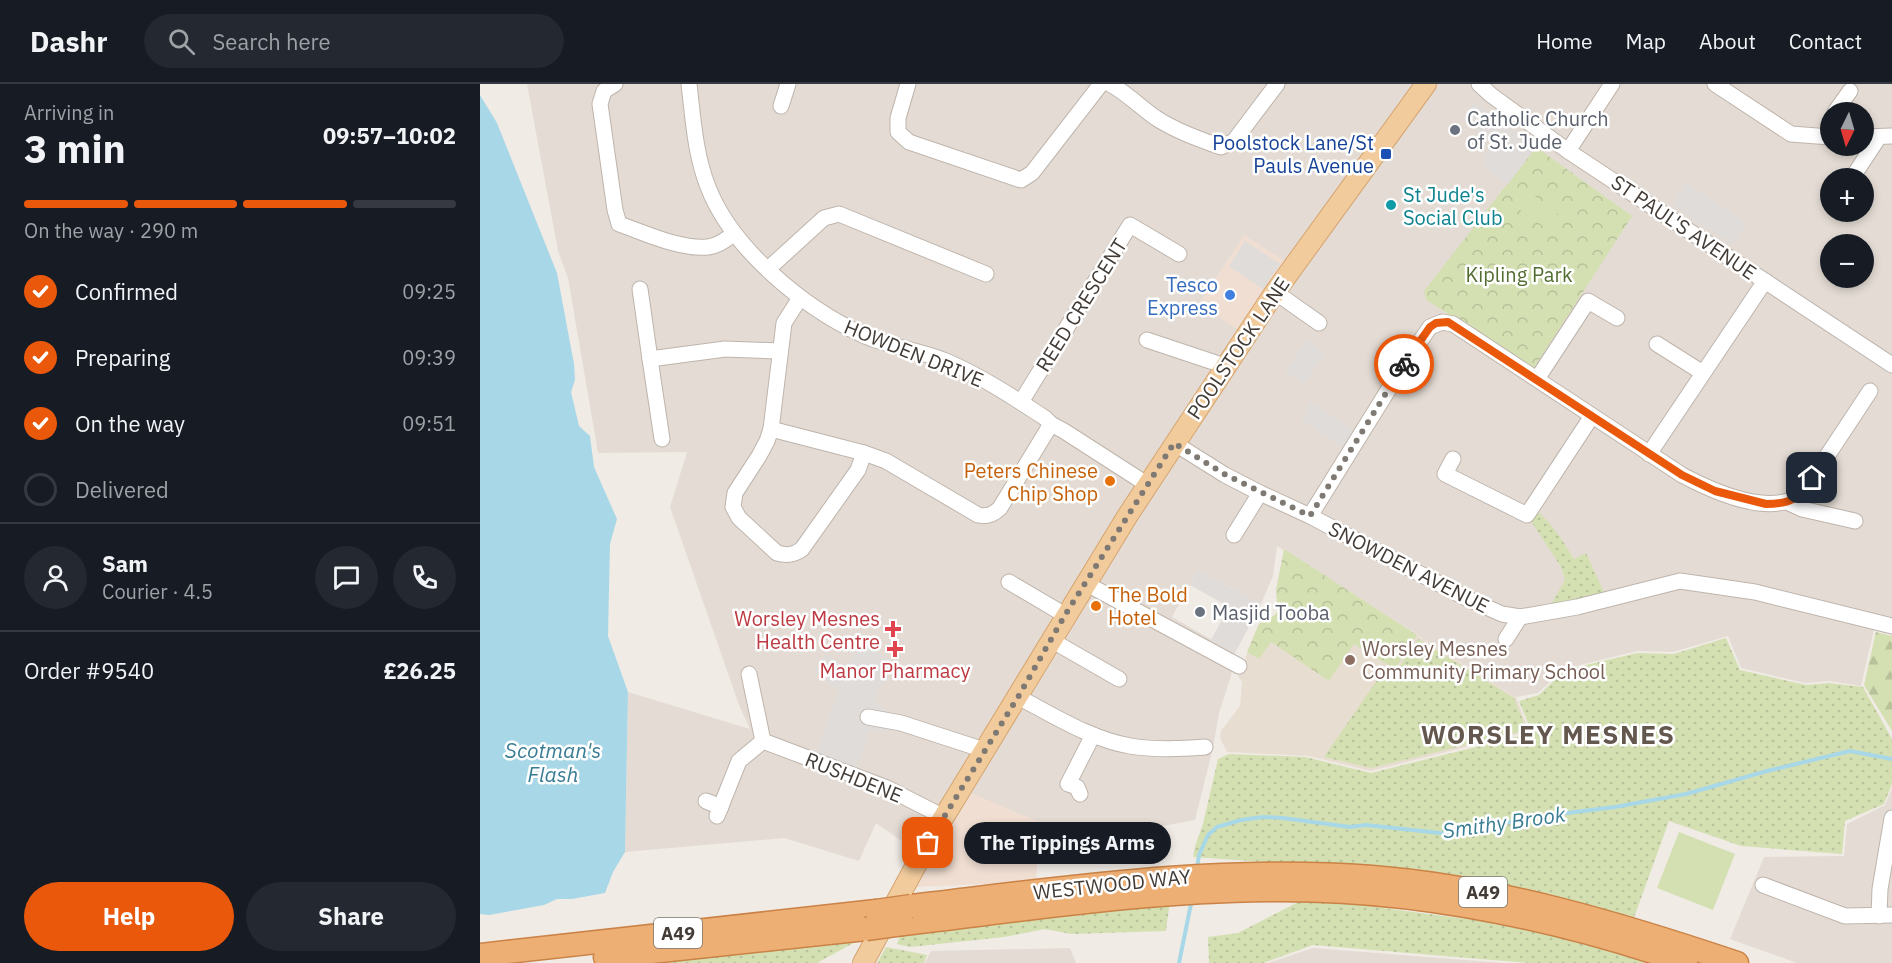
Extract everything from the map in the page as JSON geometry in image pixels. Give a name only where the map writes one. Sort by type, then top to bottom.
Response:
[{"type":"highway","name":"WESTWOOD WAY","points":[[544,963],[907,915],[1176,884],[1217,882],[1271,873],[1372,877],[1516,898],[1632,928],[1737,963]]},
{"type":"highway","name":"WESTWOOD WAY","points":[[1217,882],[1270,890],[1327,891],[1430,901],[1540,920],[1686,963]]},
{"type":"highway","name":"WESTWOOD WAY","points":[[480,955],[871,920]]},
{"type":"main road","name":"POOLSTOCK LANE","points":[[863,963],[892,907],[984,750],[1018,697],[1065,615],[1174,443],[1275,292],[1426,85]]},
{"type":"street","points":[[615,84],[604,91],[600,104],[619,224],[688,246],[709,247],[734,234]]},
{"type":"street","name":"HOWDEN DRIVE","points":[[689,84],[700,161],[708,188],[734,234],[800,298],[822,314],[863,335],[945,361],[980,378],[1148,484]]},
{"type":"street","points":[[782,106],[788,84]]},
{"type":"street","points":[[908,84],[898,118],[898,132],[909,142],[1021,180],[1032,173],[1101,84]]},
{"type":"street","points":[[1110,84],[1129,88],[1156,118],[1191,136],[1221,147],[1234,141],[1277,84]]},
{"type":"street","points":[[1468,84],[1491,95]]},
{"type":"street","name":"ST PAUL'S AVENUE","points":[[1479,84],[1568,151],[1892,365]]},
{"type":"street","points":[[1568,151],[1612,84]]},
{"type":"street","points":[[1715,84],[1791,134],[1820,137]]},
{"type":"street","points":[[1842,102],[1850,91]]},
{"type":"street","points":[[1860,168],[1886,136]]},
{"type":"street","points":[[768,269],[824,218],[839,214],[987,274]]},
{"type":"street","name":"REED CRESCENT","points":[[1021,402],[1130,225],[1178,254]]},
{"type":"street","points":[[1649,454],[1765,281]]},
{"type":"street","points":[[640,289],[662,439]]},
{"type":"street","points":[[1275,292],[1319,323]]},
{"type":"street","points":[[800,298],[783,323],[771,429],[759,456],[735,494],[733,507],[739,518],[777,553],[794,554],[802,549],[858,470],[864,453]]},
{"type":"street","points":[[1537,379],[1588,301],[1617,318]]},
{"type":"street","points":[[1310,516],[1405,363],[1430,327],[1436,323],[1454,324],[1682,475],[1715,491],[1766,504],[1787,502],[1802,494],[1870,391]]},
{"type":"street","points":[[1147,340],[1226,366]]},
{"type":"street","points":[[1657,344],[1703,373]]},
{"type":"street","points":[[650,359],[724,349],[779,351]]},
{"type":"street","points":[[1453,459],[1445,474],[1527,515],[1592,416]]},
{"type":"street","points":[[771,429],[864,453],[886,461],[978,515],[990,516],[1000,508],[1051,424]]},
{"type":"street","name":"SNOWDEN AVENUE","points":[[1174,443],[1260,493],[1502,614],[1520,617],[1577,607],[1680,580],[1755,592],[1892,626]]},
{"type":"street","points":[[1234,535],[1260,493]]},
{"type":"street","points":[[1787,502],[1802,509],[1855,521]]},
{"type":"street","points":[[1010,582],[1065,615]]},
{"type":"street","points":[[1085,583],[1239,666]]},
{"type":"street","points":[[1506,639],[1520,617]]},
{"type":"street","points":[[1050,640],[1119,679]]},
{"type":"street","points":[[706,801],[719,812],[739,761],[763,741],[749,674]]},
{"type":"street","points":[[1018,697],[1093,735],[1134,747],[1180,749],[1205,747]]},
{"type":"street","points":[[868,717],[901,723],[984,750]]},
{"type":"street","points":[[1069,789],[1093,735]]},
{"type":"street","name":"RUSHDENE","points":[[763,741],[887,788],[944,817]]},
{"type":"street","points":[[1764,885],[1788,886],[1845,916],[1886,915],[1880,889],[1887,818]]},
{"type":"shaded area","points":[[527,84],[1892,84],[1892,619],[1877,616],[1861,686],[1830,681],[1805,683],[1741,668],[1728,636],[1673,652],[1637,651],[1564,669],[1538,693],[1516,697],[1277,546],[1273,576],[1261,604],[1198,570],[1172,617],[1235,653],[1195,820],[1038,849],[1049,827],[929,860],[876,823],[859,861],[784,838],[625,852],[628,692],[750,729],[739,705],[670,507],[687,452],[598,453],[568,278],[558,251]]},
{"type":"shaded area","points":[[1474,103],[1536,147],[1508,184],[1484,167],[1490,141],[1462,119]]},
{"type":"shaded area","points":[[1686,182],[1746,224],[1732,244],[1672,205]]},
{"type":"shaded area","points":[[1244,235],[1286,262],[1240,331],[1199,304]]},
{"type":"shaded area","points":[[1245,241],[1280,264],[1263,289],[1229,266]]},
{"type":"shaded area","points":[[1307,340],[1324,353],[1304,384],[1285,371]]},
{"type":"shaded area","points":[[1311,403],[1360,435],[1350,451],[1301,419]]},
{"type":"shaded area","name":"Worsley Mesnes Community Primary School","points":[[1284,549],[1516,697],[1529,731],[1371,771],[1309,756],[1227,752],[1220,738],[1221,731],[1240,706],[1242,682],[1238,676],[1259,624],[1275,615],[1278,610],[1276,591]]},
{"type":"shaded area","points":[[1198,570],[1261,604],[1235,653],[1211,640],[1229,607],[1190,585]]},
{"type":"shaded area","points":[[862,644],[894,663],[874,699],[895,719],[888,731],[869,732],[853,775],[813,760],[840,690],[814,673],[826,654],[847,667]]},
{"type":"shaded area","points":[[1892,788],[1892,963],[1797,963],[1730,939],[1764,857],[1844,856],[1847,824],[1885,805]]},
{"type":"shaded area","points":[[971,793],[1049,826],[1038,849],[1036,882],[916,887],[929,860]]},
{"type":"shaded area","points":[[1070,948],[1076,963],[925,963],[931,951]]},
{"type":"shaded area","points":[[1313,948],[1504,963],[1268,963]]},
{"type":"green space","name":"Kipling Park","points":[[1536,147],[1632,216],[1534,368],[1426,300],[1424,291]]},
{"type":"green space","points":[[1527,191],[1558,212],[1546,228],[1516,207]]},
{"type":"green space","points":[[1532,507],[1550,525],[1574,559],[1586,553],[1607,599],[1546,613],[1565,580],[1561,567],[1527,515]]},
{"type":"green space","points":[[1284,549],[1417,635],[1395,669],[1354,644],[1329,681],[1271,642],[1259,659],[1247,652],[1259,624],[1275,615],[1278,610],[1276,591]]},
{"type":"green space","points":[[1876,632],[1892,636],[1892,731],[1864,685]]},
{"type":"green space","points":[[1726,638],[1740,670],[1806,685],[1829,683],[1863,687],[1892,739],[1892,784],[1884,804],[1845,821],[1842,854],[1741,846],[1669,821],[1632,923],[1336,867],[1193,857],[1218,759],[1229,754],[1305,757],[1371,773],[1532,733],[1519,701],[1539,695],[1565,670],[1637,653],[1674,654]]},
{"type":"green space","points":[[1418,639],[1514,698],[1527,730],[1371,768],[1324,757],[1386,667],[1394,675]]},
{"type":"green space","points":[[1679,832],[1735,854],[1713,910],[1657,888]]},
{"type":"green space","points":[[1304,899],[1528,927],[1652,963],[1530,963],[1313,945],[1263,963],[1209,963],[1208,937],[1238,933]]},
{"type":"green space","points":[[1170,900],[1166,931],[1071,934],[1045,929],[1004,937],[910,947],[897,944],[902,930]]},
{"type":"green space","points":[[857,941],[817,963],[624,963]]},
{"type":"green space","points":[[886,947],[927,955],[924,963],[877,963]]},
{"type":"water","name":"Scotman's Flash","points":[[480,95],[497,123],[557,273],[574,364],[575,380],[571,392],[579,426],[590,436],[594,467],[617,519],[610,544],[608,636],[628,692],[625,852],[613,872],[605,893],[572,899],[557,899],[544,905],[489,915],[480,914]]},
{"type":"waterway","name":"Smithy Brook","points":[[1197,868],[1199,855],[1208,835],[1217,827],[1241,820],[1263,817],[1283,818],[1350,827],[1366,825],[1449,834],[1535,817],[1615,807],[1686,794],[1850,751],[1892,759]]},
{"type":"waterway","name":"Smithy Brook","points":[[1179,963],[1192,899]]},
{"type":"way so far","points":[[928,843],[1018,697],[1065,615],[1174,443],[1226,475],[1310,516],[1404,364]]},
{"type":"place","name":"Catholic Church of St. Jude","points":[[1455,130]]},
{"type":"place","name":"Poolstock Lane/St Pauls Avenue","points":[[1386,154]]},
{"type":"place","name":"St Jude's Social Club","points":[[1391,205]]},
{"type":"place","name":"Tesco Express","points":[[1230,295]]},
{"type":"place","name":"Peters Chinese Chip Shop","points":[[1110,481]]},
{"type":"place","name":"The Bold Hotel","points":[[1096,606]]},
{"type":"place","name":"Masjid Tooba","points":[[1200,612]]},
{"type":"place","name":"Worsley Mesnes Health Centre","points":[[893,629]]},
{"type":"place","name":"Manor Pharmacy","points":[[895,649]]},
{"type":"place","name":"Worsley Mesnes Community Primary School","points":[[1350,660]]},
{"type":"place","name":"The Tippings Arms","points":[[928,843]]},
{"type":"district","name":"WORSLEY MESNES","points":[[1548,734]]},
{"type":"route","points":[[1404,364],[1430,327],[1436,323],[1448,322],[1705,488],[1766,504],[1774,504],[1787,502],[1802,494],[1812,478]]}]
